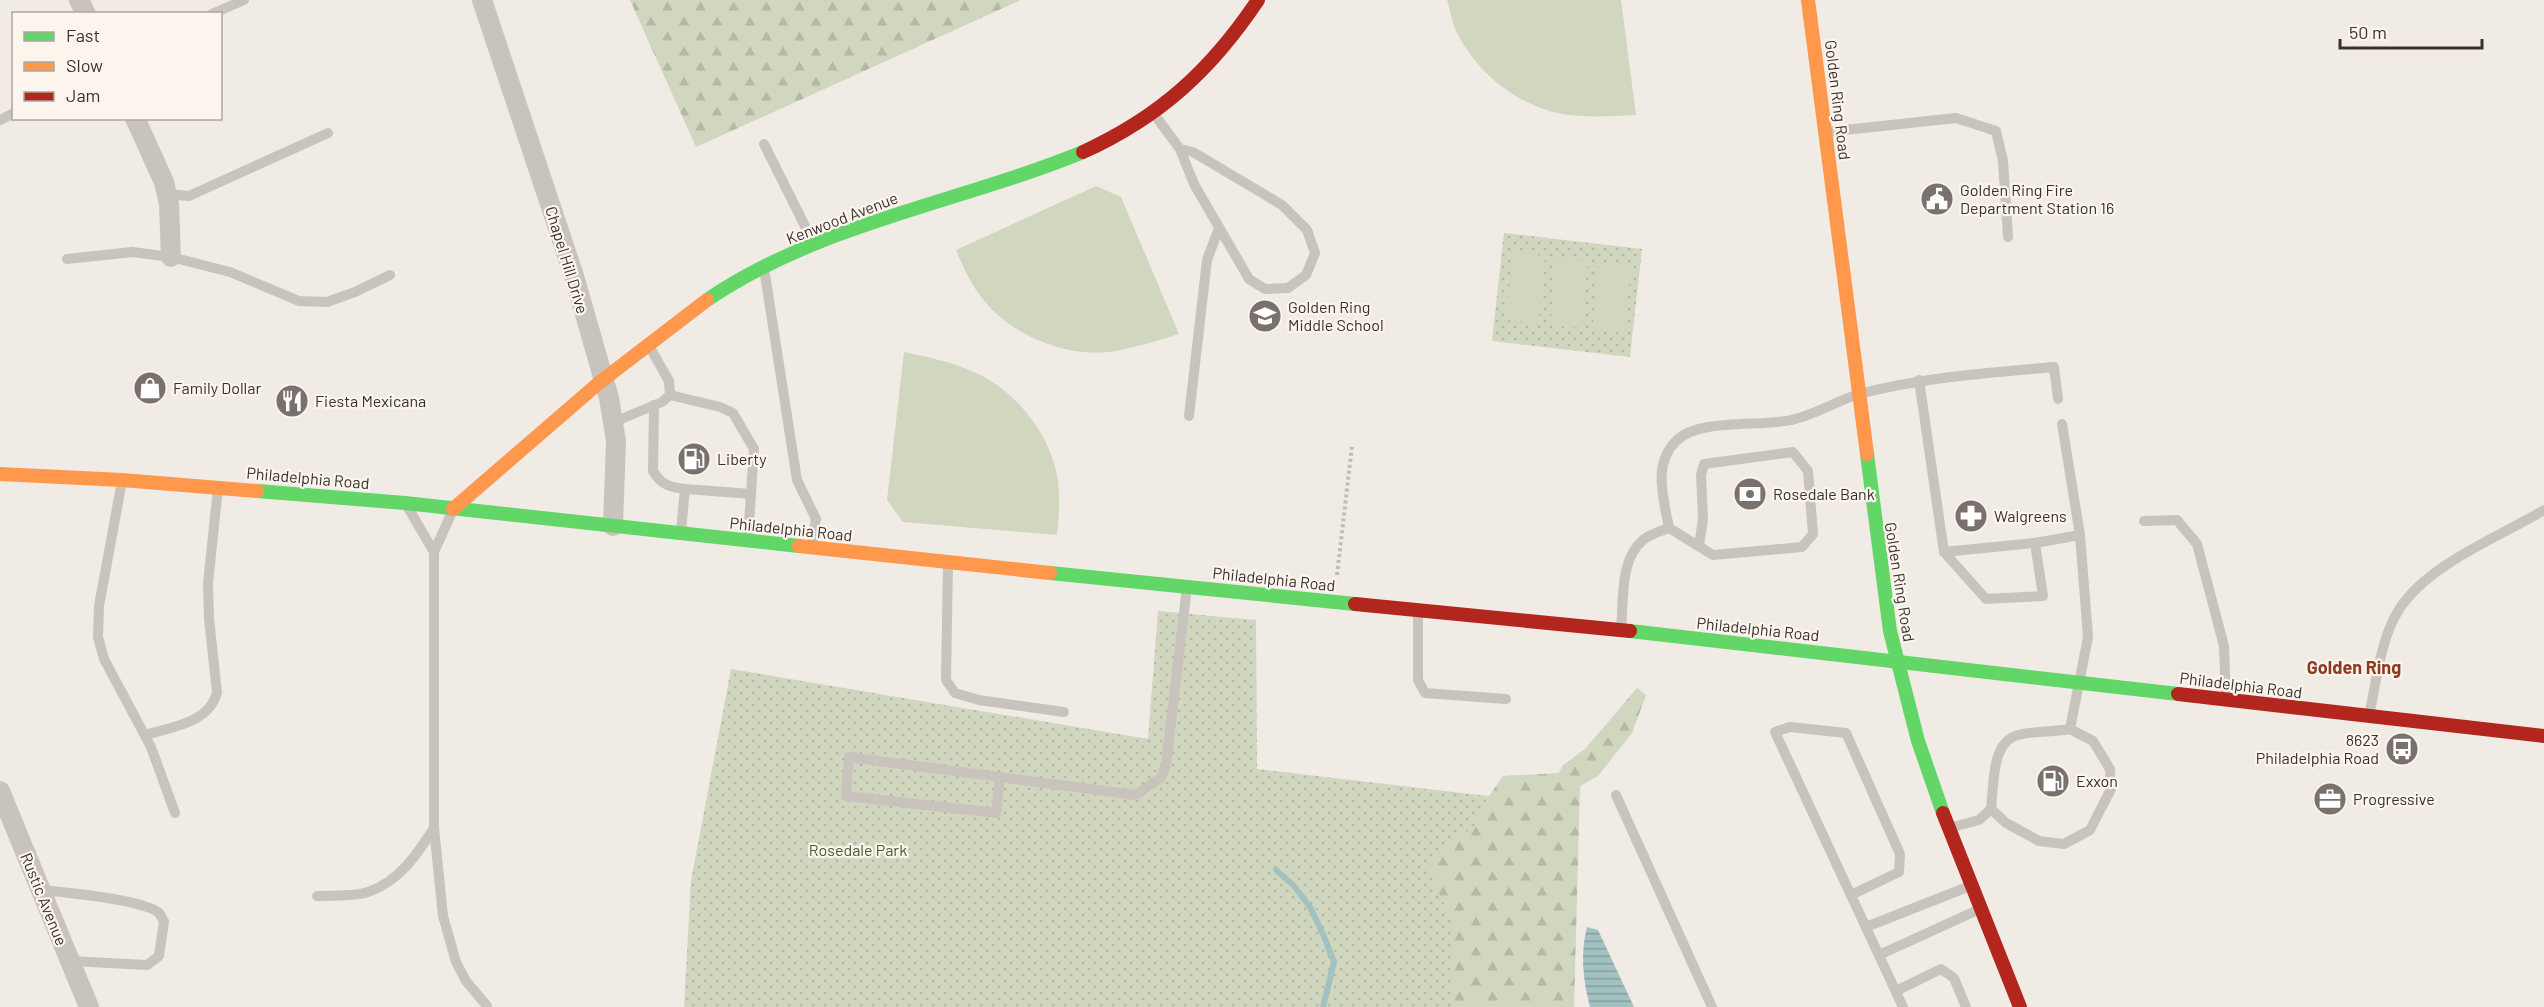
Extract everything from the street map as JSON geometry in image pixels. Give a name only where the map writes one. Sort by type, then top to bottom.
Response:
[{"type":"main road","name":"Kenwood Avenue","points":[[453,509],[602,380],[728,286],[814,245],[911,209],[1074,156],[1118,136],[1154,114],[1217,55],[1258,0]]},
{"type":"main road","name":"Golden Ring Road","points":[[1808,0],[1887,617],[1918,741],[1970,886],[2020,1007]]},
{"type":"main road","name":"Philadelphia Road","points":[[0,474],[122,480],[405,503],[812,548],[1621,630],[2544,736]]},
{"type":"street","name":"Chapel Hill Drive","points":[[482,0],[574,276],[614,422],[616,441],[613,526]]},
{"type":"street","points":[[136,120],[164,182],[171,257]]},
{"type":"street","name":"Rustic Avenue","points":[[0,791],[88,1007]]},
{"type":"lane","points":[[217,12],[244,0]]},
{"type":"lane","points":[[1154,114],[1180,149],[1194,184],[1249,279],[1265,289],[1288,288],[1306,275],[1315,253],[1307,230],[1282,205],[1193,152],[1180,149]]},
{"type":"lane","points":[[1826,132],[1956,118],[1996,131],[2003,161],[2008,237]]},
{"type":"lane","points":[[166,194],[189,196],[328,133]]},
{"type":"lane","points":[[764,144],[814,245]]},
{"type":"lane","points":[[1189,416],[1207,260],[1219,228]]},
{"type":"lane","points":[[67,259],[132,252],[171,257],[230,272],[299,301],[327,302],[355,292],[390,275]]},
{"type":"lane","points":[[764,268],[797,480],[816,519],[812,548]]},
{"type":"lane","points":[[648,344],[669,381],[670,395]]},
{"type":"lane","points":[[1699,546],[1703,519],[1701,475],[1704,464],[1793,452],[1808,471],[1813,534],[1802,547],[1713,555],[1669,528],[1660,477],[1665,457],[1676,441],[1689,432],[1712,427],[1791,420],[1858,395],[1918,380],[2054,367],[2058,399]]},
{"type":"lane","points":[[1918,380],[1944,552],[1986,599],[2043,596],[2035,543]]},
{"type":"lane","points":[[614,422],[654,405],[670,395],[720,407],[733,414],[754,449],[748,541]]},
{"type":"lane","points":[[654,405],[653,471],[658,480],[668,486],[685,489],[751,494]]},
{"type":"lane","points":[[2062,424],[2080,536],[2088,637],[2070,729]]},
{"type":"lane","points":[[122,480],[99,606],[98,637],[104,659],[145,735],[175,813]]},
{"type":"lane","points":[[145,735],[191,721],[209,710],[215,702],[217,692],[209,619],[208,583],[218,487]]},
{"type":"lane","points":[[681,534],[685,489]]},
{"type":"lane","points":[[405,503],[434,552]]},
{"type":"lane","points":[[453,509],[434,552],[434,828],[443,916],[449,941],[456,963],[466,981],[487,1006]]},
{"type":"lane","points":[[2369,717],[2387,636],[2400,608],[2423,583],[2466,552],[2544,510]]},
{"type":"lane","points":[[2144,520],[2178,520],[2197,544],[2224,645],[2226,700]]},
{"type":"lane","points":[[1621,630],[1626,571],[1633,552],[1644,538],[1669,528]]},
{"type":"lane","points":[[1944,552],[2080,536]]},
{"type":"lane","points":[[948,562],[946,680],[955,693],[979,700],[1064,712]]},
{"type":"lane","points":[[1000,777],[996,813],[846,796],[849,757],[1000,777],[1135,795],[1161,778],[1170,750],[1187,587]]},
{"type":"lane","points":[[1418,610],[1418,680],[1425,693],[1506,699]]},
{"type":"lane","points":[[1851,896],[1899,872],[1900,854],[1846,733],[1790,727],[1775,732],[1851,896],[1904,1007]]},
{"type":"lane","points":[[1948,828],[1979,820],[1991,809],[1999,753],[2004,742],[2019,735],[2070,729],[2093,741],[2110,769],[2111,789],[2090,830],[2064,844],[2039,841],[2006,823],[1991,809]]},
{"type":"lane","points":[[1616,795],[1712,1007]]},
{"type":"lane","points":[[317,896],[367,892],[381,886],[411,861],[434,828]]},
{"type":"lane","points":[[1866,927],[1970,886]]},
{"type":"lane","points":[[40,890],[84,893],[143,907],[159,913],[164,921],[159,956],[147,965],[70,961]]},
{"type":"lane","points":[[1879,955],[1980,909]]},
{"type":"lane","points":[[1896,991],[1941,969],[1954,978],[1966,1007]]},
{"type":"path","points":[[1337,575],[1352,446]]},
{"type":"green space","points":[[630,0],[1021,0],[696,147]]},
{"type":"green space","points":[[1447,0],[1621,0],[1636,115],[1562,114],[1546,110],[1514,95],[1487,73],[1464,46],[1455,27]]},
{"type":"green space","points":[[1096,186],[1121,197],[1179,334],[1108,352],[1091,353],[1056,347],[1022,332],[993,311],[964,269],[956,250]]},
{"type":"green space","points":[[1504,233],[1642,249],[1630,357],[1492,341]]},
{"type":"green space","points":[[1513,252],[1545,256],[1538,323],[1506,320]]},
{"type":"green space","points":[[1556,258],[1588,261],[1581,328],[1550,325]]},
{"type":"green space","points":[[1599,262],[1631,266],[1624,333],[1592,330]]},
{"type":"green space","points":[[904,352],[957,365],[974,372],[1004,390],[1029,416],[1048,447],[1058,481],[1057,535],[903,522],[887,500]]},
{"type":"green space","name":"Rosedale Park","points":[[1158,611],[1256,620],[1257,769],[1564,805],[1557,1007],[684,1007],[691,881],[731,669],[1148,739]]},
{"type":"green space","points":[[1637,688],[1646,695],[1632,733],[1598,776],[1580,786],[1574,1007],[1453,1007],[1454,918],[1443,902],[1429,871],[1436,851],[1475,826],[1485,802],[1503,776],[1559,773],[1562,766],[1585,749]]},
{"type":"water","points":[[1587,927],[1598,930],[1634,1007],[1590,1007],[1583,967]]},
{"type":"waterway","points":[[1276,870],[1294,886],[1310,907],[1334,962],[1323,1007]]},
{"type":"traffic: fast","points":[[707,300],[751,274],[843,233],[1036,170],[1083,152]]},
{"type":"traffic: fast","points":[[1867,454],[1890,631],[1918,741],[1943,813]]},
{"type":"traffic: fast","points":[[257,491],[405,503],[799,546]]},
{"type":"traffic: fast","points":[[1050,573],[1355,604]]},
{"type":"traffic: fast","points":[[1630,631],[2178,694]]},
{"type":"traffic: slow","points":[[1808,0],[1867,454]]},
{"type":"traffic: slow","points":[[453,509],[600,382],[707,300]]},
{"type":"traffic: slow","points":[[0,474],[122,480],[257,491]]},
{"type":"traffic: slow","points":[[799,546],[1050,573]]},
{"type":"traffic: jam","points":[[1083,152],[1136,123],[1182,89],[1222,48],[1258,0]]},
{"type":"traffic: jam","points":[[1355,604],[1630,631]]},
{"type":"traffic: jam","points":[[2178,694],[2544,736]]},
{"type":"traffic: jam","points":[[1943,813],[2020,1007]]},
{"type":"place","name":"Golden Ring Fire Department Station 16","points":[[1937,199]]},
{"type":"place","name":"Golden Ring Middle School","points":[[1265,316]]},
{"type":"place","name":"Family Dollar","points":[[150,388]]},
{"type":"place","name":"Fiesta Mexicana","points":[[292,401]]},
{"type":"place","name":"Liberty","points":[[694,459]]},
{"type":"place","name":"Rosedale Bank","points":[[1750,494]]},
{"type":"place","name":"Walgreens","points":[[1971,516]]},
{"type":"place","name":"8623 Philadelphia Road","points":[[2402,749]]},
{"type":"place","name":"Exxon","points":[[2053,781]]},
{"type":"place","name":"Progressive","points":[[2330,799]]},
{"type":"district","name":"Golden Ring","points":[[2354,668]]}]
